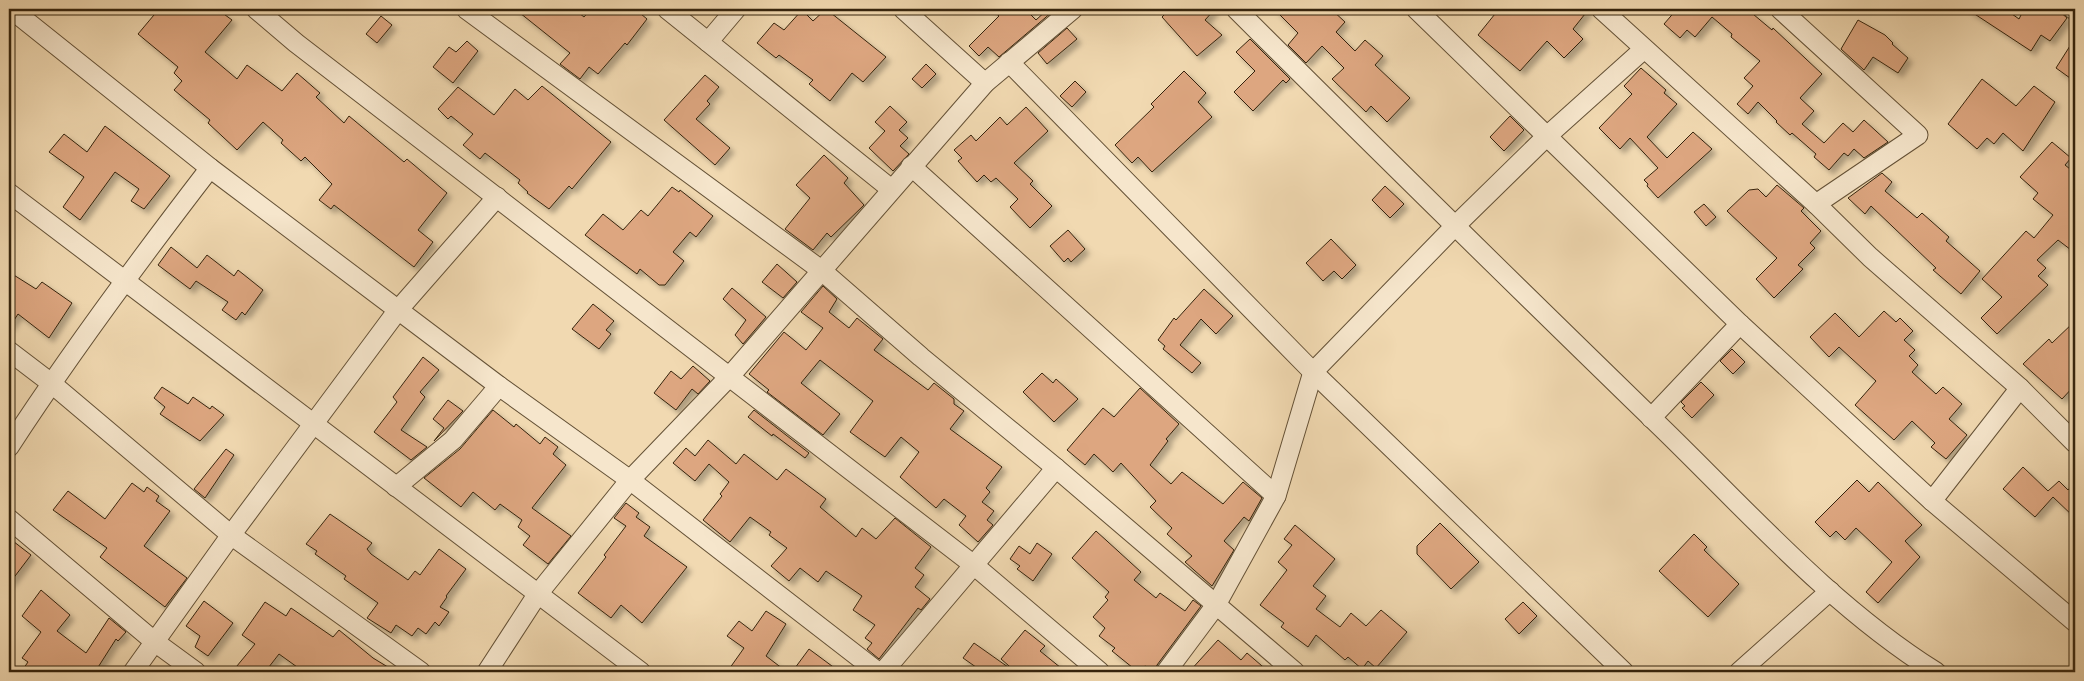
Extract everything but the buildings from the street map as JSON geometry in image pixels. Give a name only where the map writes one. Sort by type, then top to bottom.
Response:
[{"type":"street","points":[[12,9],[210,168],[499,386],[630,480],[878,672]]},
{"type":"street","points":[[256,9],[296,43],[975,566],[1100,672]]},
{"type":"street","points":[[466,9],[821,270],[920,357],[1056,468],[1295,672]]},
{"type":"street","points":[[667,9],[892,189]]},
{"type":"street","points":[[708,42],[736,9]]},
{"type":"street","points":[[903,9],[985,83]]},
{"type":"street","points":[[487,672],[537,595],[630,480],[730,376],[985,83],[1073,9]]},
{"type":"street","points":[[1236,9],[1454,227],[1830,591],[1897,647],[1936,672]]},
{"type":"street","points":[[1416,9],[1740,324],[1932,502],[2075,622]]},
{"type":"street","points":[[1601,9],[1816,204],[1870,257],[2020,388],[2075,443]]},
{"type":"street","points":[[1780,9],[1918,135],[1816,204]]},
{"type":"street","points":[[1166,672],[1216,604],[1276,496],[1313,372],[1454,227],[1546,136],[1644,49]]},
{"type":"street","points":[[1008,62],[1313,372],[1624,672]]},
{"type":"street","points":[[911,166],[1276,496]]},
{"type":"street","points":[[9,447],[51,383],[123,281],[210,168]]},
{"type":"street","points":[[9,193],[641,672]]},
{"type":"street","points":[[133,672],[231,534],[398,310],[496,197]]},
{"type":"street","points":[[1652,418],[1740,324]]},
{"type":"street","points":[[9,351],[51,383],[231,534],[421,672]]},
{"type":"street","points":[[396,487],[452,440],[499,386]]},
{"type":"street","points":[[1932,502],[2020,388]]},
{"type":"street","points":[[883,672],[975,566],[1056,468]]},
{"type":"street","points":[[9,518],[156,642],[196,672]]},
{"type":"street","points":[[1739,672],[1830,591]]}]
